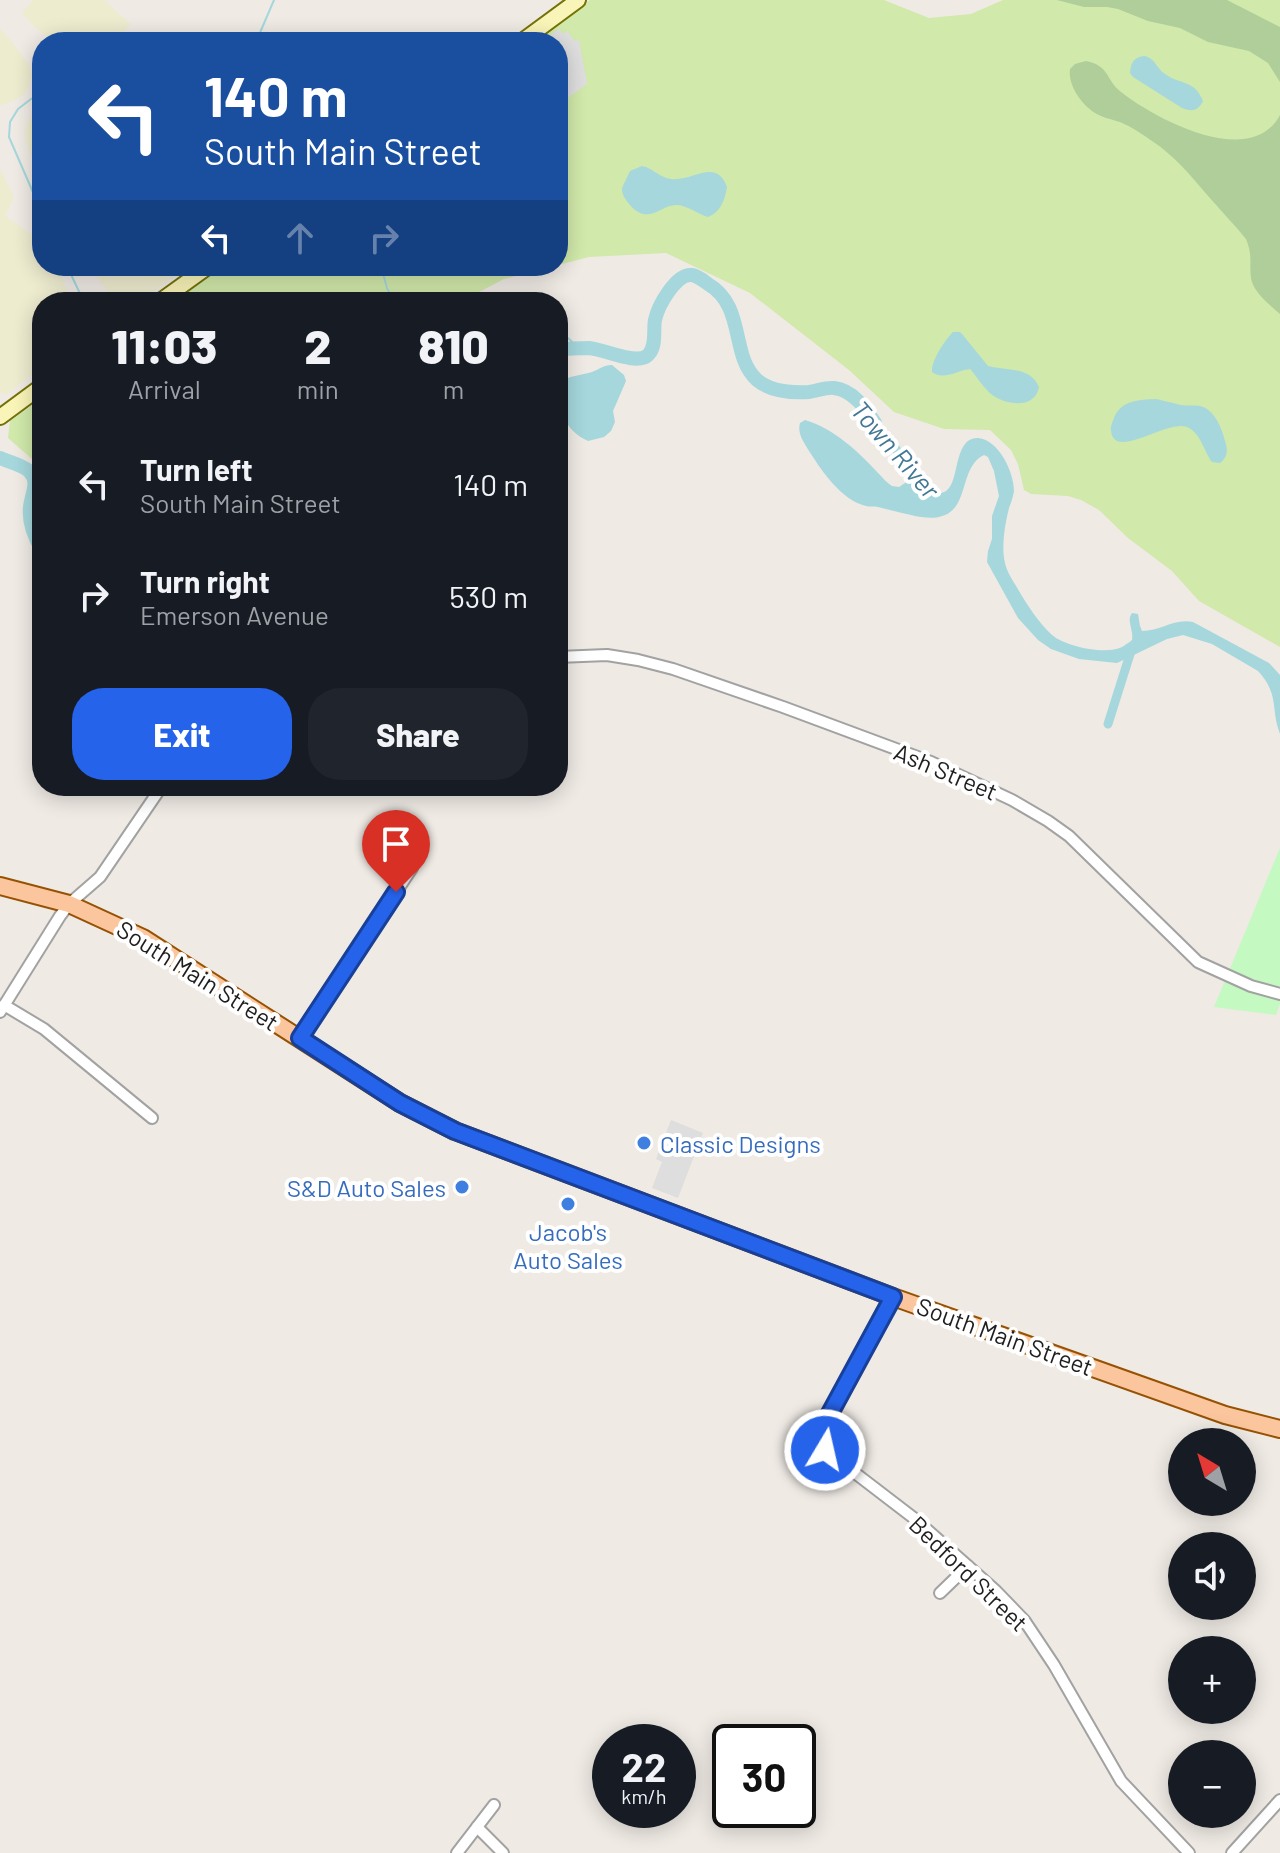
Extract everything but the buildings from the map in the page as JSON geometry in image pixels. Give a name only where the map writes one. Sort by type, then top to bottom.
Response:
[{"type":"main road","points":[[535,32],[578,0]]},
{"type":"main road","points":[[173,292],[195,276]]},
{"type":"main road","points":[[0,417],[32,393]]},
{"type":"main road","name":"South Main Street","points":[[0,886],[69,904],[143,938],[400,1103],[455,1131],[893,1297],[1225,1415],[1280,1429]]},
{"type":"street","name":"Ash Street","points":[[568,657],[607,655],[673,669],[945,768],[1012,800],[1069,836],[1198,962],[1251,986],[1280,994]]},
{"type":"street","points":[[152,1118],[44,1029],[2,1008],[69,904],[100,877],[155,796]]},
{"type":"street","points":[[300,1038],[412,868]]},
{"type":"street","name":"Bedford Street","points":[[893,1297],[828,1417],[825,1450],[915,1519],[1024,1620],[1054,1665],[1121,1781],[1189,1853]]},
{"type":"street","points":[[940,1593],[968,1566]]},
{"type":"street","points":[[1232,1853],[1280,1800]]},
{"type":"street","points":[[457,1853],[494,1805]]},
{"type":"street","points":[[477,1827],[503,1853]]},
{"type":"shaded area","points":[[34,0],[104,0],[131,25],[124,32],[41,32],[22,13]]},
{"type":"shaded area","points":[[0,29],[29,65],[32,76],[26,92],[3,105],[0,105]]},
{"type":"shaded area","points":[[568,32],[575,41],[579,40],[587,84],[568,98]]},
{"type":"shaded area","points":[[32,115],[32,156],[25,130]]},
{"type":"shaded area","points":[[0,169],[14,197],[5,216],[32,235],[32,276],[61,276],[68,292],[32,292],[32,375],[6,395],[0,393]]},
{"type":"shaded area","points":[[96,276],[174,276],[152,292],[107,292]]},
{"type":"shaded area","points":[[671,1120],[703,1133],[678,1198],[652,1188],[662,1162],[656,1159]]},
{"type":"green space","points":[[590,0],[884,0],[929,18],[971,14],[1003,0],[1280,0],[1280,647],[1199,601],[1172,571],[1128,538],[1099,510],[1068,496],[1031,494],[1024,490],[1011,450],[990,430],[944,429],[894,412],[849,370],[750,293],[666,253],[589,257],[568,262],[568,32],[546,32]]},
{"type":"green space","points":[[1057,0],[1227,0],[1280,27],[1280,82],[1268,63],[1249,51],[1208,42],[1180,28],[1148,21],[1118,9],[1084,7]]},
{"type":"green space","points":[[1086,61],[1099,66],[1121,92],[1136,103],[1179,126],[1202,134],[1226,139],[1248,138],[1266,131],[1280,115],[1280,314],[1262,298],[1252,283],[1246,239],[1189,174],[1148,138],[1124,124],[1095,113],[1079,97],[1071,80],[1070,69]]},
{"type":"green space","points":[[209,276],[516,276],[479,292],[188,292]]},
{"type":"green space","points":[[32,405],[32,459],[8,438],[10,421]]},
{"type":"green space","points":[[1280,848],[1280,1004],[1276,1015],[1214,1007]]},
{"type":"water","points":[[1145,56],[1152,59],[1165,74],[1195,89],[1203,101],[1199,107],[1192,110],[1182,108],[1133,77],[1130,73],[1132,63]]},
{"type":"water","points":[[642,166],[671,179],[710,172],[717,174],[727,187],[724,200],[708,217],[678,205],[643,214],[628,203],[622,188],[630,171]]},
{"type":"water","points":[[953,332],[960,332],[988,366],[1017,370],[1030,376],[1039,387],[1036,394],[1026,402],[1011,403],[991,394],[970,369],[946,375],[932,372],[936,357]]},
{"type":"water","points":[[612,365],[624,375],[626,381],[613,411],[615,422],[611,431],[604,437],[588,441],[568,425],[568,378]]},
{"type":"water","points":[[1156,399],[1200,406],[1209,411],[1219,425],[1226,444],[1227,453],[1223,461],[1212,462],[1199,438],[1187,427],[1178,426],[1131,441],[1114,439],[1111,426],[1121,408],[1131,402]]},
{"type":"water","points":[[865,407],[907,455],[928,488],[939,494],[949,488],[961,450],[971,439],[986,440],[999,451],[1008,466],[1014,491],[1004,536],[1006,567],[1030,608],[1052,635],[1076,646],[1106,650],[1122,647],[1132,640],[1132,613],[1138,614],[1142,631],[1193,622],[1269,663],[1280,675],[1280,734],[1272,695],[1265,680],[1258,671],[1212,644],[1183,635],[1167,639],[1117,663],[1079,659],[1051,649],[1038,640],[1018,618],[987,562],[992,539],[992,516],[999,496],[988,457],[984,455],[976,460],[958,503],[953,510],[940,517],[866,506],[848,498],[820,467],[799,427],[805,420],[835,435],[888,483],[899,487],[908,481],[905,470],[879,434]]},
{"type":"waterway","points":[[260,32],[274,0]]},
{"type":"waterway","points":[[32,99],[18,109],[10,122],[9,137],[32,190]]},
{"type":"waterway","name":"Town River","points":[[568,349],[589,348],[628,358],[643,358],[653,348],[655,320],[664,299],[680,279],[692,275],[720,293],[728,305],[743,358],[757,380],[789,392],[841,389],[858,401],[875,423]]},
{"type":"waterway","points":[[72,276],[79,292]]},
{"type":"waterway","points":[[384,276],[389,292]]},
{"type":"waterway","points":[[568,338],[580,349]]},
{"type":"waterway","name":"Town River","points":[[0,458],[23,467],[32,475]]},
{"type":"waterway","name":"Town River","points":[[32,496],[32,525]]},
{"type":"waterway","points":[[1108,724],[1131,651]]},
{"type":"place","name":"Classic Designs","points":[[644,1143]]},
{"type":"place","name":"S&D Auto Sales","points":[[462,1187]]},
{"type":"place","name":"Jacob's Auto Sales","points":[[568,1204]]},
{"type":"route","points":[[396,892],[300,1038],[400,1103],[455,1131],[893,1297],[828,1417],[825,1450]]}]
